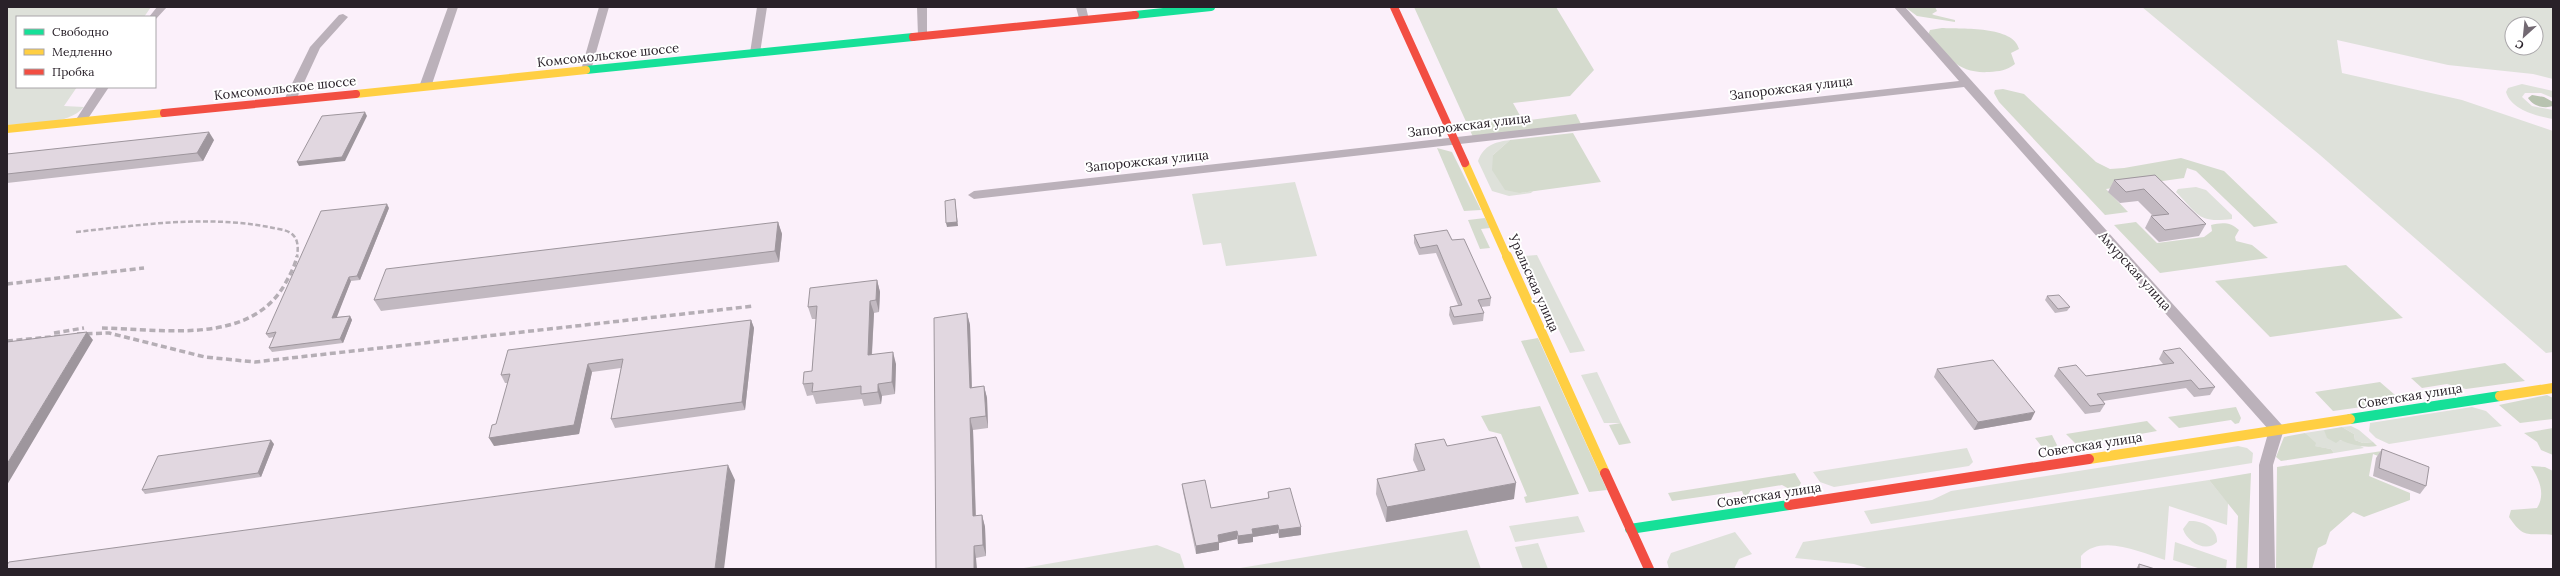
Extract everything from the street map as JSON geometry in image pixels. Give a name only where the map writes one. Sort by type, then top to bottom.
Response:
[{"type":"street","points":[[155,16],[162,7]]},
{"type":"street","points":[[425,87],[453,7]]},
{"type":"street","points":[[586,70],[604,7]]},
{"type":"street","points":[[755,53],[762,7]]},
{"type":"street","points":[[922,7],[923,36]]},
{"type":"street","points":[[1081,7],[1084,20]]},
{"type":"street","name":"Комсомольское шоссе","points":[[7,129],[1211,7]]},
{"type":"street","name":"Уральская улица","points":[[1394,7],[1649,569]]},
{"type":"street","name":"Амурская улица","points":[[1899,7],[2277,429]]},
{"type":"street","points":[[290,100],[315,48],[343,17]]},
{"type":"street","name":"Запорожская улица","points":[[974,195],[1967,83]]},
{"type":"street","points":[[80,121],[102,88]]},
{"type":"street","name":"Советская улица","points":[[1630,529],[2553,388]]},
{"type":"street","points":[[2267,569],[2266,465],[2277,429]]},
{"type":"shaded area","points":[[7,7],[151,7],[145,16],[16,16],[16,88],[76,88],[64,106],[84,107],[68,118],[58,121],[7,125]]},
{"type":"shaded area","points":[[1414,7],[1556,7],[1594,70],[1570,96],[1513,103],[1523,121],[1576,114],[1581,124],[1473,137]]},
{"type":"shaded area","points":[[1905,7],[1935,7],[1937,11],[1932,14],[1955,20],[1955,22],[1917,16]]},
{"type":"shaded area","points":[[2142,7],[2553,7],[2553,79],[2533,74],[2448,65],[2337,40],[2342,73],[2462,100],[2553,131],[2553,352],[2546,353],[2320,155]]},
{"type":"shaded area","points":[[1942,28],[1986,30],[2008,36],[2015,42],[2019,49],[2011,53],[2015,64],[2000,71],[1989,72],[1978,72],[1961,67],[1947,56],[1928,35],[1930,30]]},
{"type":"shaded area","points":[[2522,84],[2553,91],[2553,98],[2541,93],[2525,93],[2522,97],[2532,106],[2553,110],[2553,119],[2532,114],[2519,108],[2513,103],[2506,92],[2508,88]]},
{"type":"shaded area","points":[[2003,89],[2024,94],[2096,162],[2110,169],[2181,158],[2224,171],[2278,223],[2254,227],[2196,171],[2187,168],[2184,178],[2106,189],[2128,212],[2105,215],[1999,102],[1994,93],[1995,90]]},
{"type":"shaded area","points":[[2532,95],[2544,97],[2553,102],[2553,106],[2546,107],[2536,105],[2528,98]]},
{"type":"shaded area","points":[[1573,133],[1601,182],[1520,193],[1505,190],[1492,170],[1493,155],[1510,140]]},
{"type":"shaded area","points":[[1510,140],[1493,155],[1520,193],[1533,191],[1531,193],[1509,196],[1492,191],[1478,161],[1483,151],[1491,145]]},
{"type":"shaded area","points":[[1437,148],[1452,152],[1481,210],[1464,211]]},
{"type":"shaded area","points":[[1295,182],[1317,256],[1226,266],[1221,243],[1203,245],[1192,194]]},
{"type":"shaded area","points":[[2196,187],[2206,190],[2232,215],[2232,219],[2212,220],[2200,216],[2176,192],[2178,189]]},
{"type":"shaded area","points":[[1485,218],[1490,228],[1481,229],[1490,248],[1480,249],[1468,220]]},
{"type":"shaded area","points":[[2136,222],[2157,243],[2204,237],[2212,231],[2211,225],[2219,223],[2230,224],[2239,230],[2235,237],[2236,241],[2252,245],[2268,258],[2160,273],[2114,225]]},
{"type":"shaded area","points":[[1537,255],[1585,351],[1570,353],[1523,256]]},
{"type":"shaded area","points":[[2346,265],[2403,318],[2270,337],[2215,281]]},
{"type":"shaded area","points":[[1538,338],[1607,490],[1589,492],[1521,341]]},
{"type":"shaded area","points":[[2505,363],[2525,381],[2466,389],[2447,384],[2422,388],[2411,378]]},
{"type":"shaded area","points":[[1597,372],[1621,423],[1604,423],[1581,375]]},
{"type":"shaded area","points":[[2380,382],[2395,395],[2391,403],[2333,411],[2315,392]]},
{"type":"shaded area","points":[[2547,395],[2553,398],[2553,419],[2520,423],[2499,405]]},
{"type":"shaded area","points":[[1540,406],[1579,494],[1526,503],[1524,497],[1527,496],[1501,434],[1489,431],[1481,416]]},
{"type":"shaded area","points":[[2236,407],[2241,418],[2239,423],[2235,424],[2231,420],[2179,428],[2168,417]]},
{"type":"shaded area","points":[[2472,407],[2486,411],[2502,426],[2389,444],[2376,438],[2369,431],[2370,423]]},
{"type":"shaded area","points":[[2147,421],[2157,431],[2091,443],[2091,447],[2076,444],[2066,434]]},
{"type":"shaded area","points":[[1621,423],[1631,443],[1619,445],[1609,425]]},
{"type":"shaded area","points":[[2351,426],[2359,430],[2373,442],[2363,443],[2355,440],[2354,434],[2342,427]]},
{"type":"shaded area","points":[[2342,427],[2354,434],[2355,440],[2363,443],[2373,442],[2377,446],[2358,446],[2340,440],[2336,443],[2327,438],[2324,430]]},
{"type":"shaded area","points":[[2553,428],[2553,455],[2541,450],[2537,442],[2524,433]]},
{"type":"shaded area","points":[[2324,430],[2339,440],[2355,443],[2364,448],[2334,453],[2331,449],[2314,446],[2305,433]]},
{"type":"shaded area","points":[[2305,433],[2316,443],[2315,446],[2331,449],[2334,453],[2281,461],[2276,457],[2284,437]]},
{"type":"shaded area","points":[[2052,435],[2057,445],[2053,451],[2046,452],[2035,438]]},
{"type":"shaded area","points":[[2238,446],[2247,448],[2253,453],[2252,463],[1871,524],[1864,511],[1932,500],[1951,491]]},
{"type":"shaded area","points":[[1967,448],[1973,462],[1969,466],[1834,487],[1820,482],[1813,472]]},
{"type":"shaded area","points":[[2382,451],[2391,461],[2373,454],[2369,476],[2410,493],[2410,500],[2364,517],[2353,512],[2330,532],[2326,544],[2318,548],[2312,569],[2276,569],[2277,467]]},
{"type":"shaded area","points":[[2531,466],[2545,467],[2553,471],[2553,535],[2528,534],[2519,530],[2509,517],[2511,510],[2537,508],[2540,503],[2541,492],[2539,481]]},
{"type":"shaded area","points":[[1795,473],[1801,483],[1797,490],[1793,491],[1782,485],[1751,490],[1745,499],[1742,491],[1672,501],[1668,493]]},
{"type":"shaded area","points":[[2251,473],[2247,569],[2236,569],[2238,516],[2209,480]]},
{"type":"shaded area","points":[[2209,480],[2228,503],[2227,525],[2169,506],[2165,560],[2134,550],[2110,545],[2089,549],[2081,556],[2081,569],[1870,569],[1854,564],[1795,558],[1803,542]]},
{"type":"shaded area","points":[[1578,516],[1585,532],[1515,542],[1509,526]]},
{"type":"shaded area","points":[[2189,521],[2203,523],[2212,528],[2217,537],[2217,542],[2213,545],[2202,546],[2193,542],[2188,538],[2183,529]]},
{"type":"shaded area","points":[[1467,530],[1481,569],[1234,569]]},
{"type":"shaded area","points":[[1735,532],[1752,554],[1739,559],[1734,569],[1669,569],[1667,562],[1671,553]]},
{"type":"shaded area","points":[[2175,542],[2227,560],[2226,569],[2201,569],[2173,560]]},
{"type":"shaded area","points":[[1538,543],[1548,569],[1523,569],[1515,547]]},
{"type":"shaded area","points":[[1157,545],[1180,554],[1185,569],[1018,569]]},
{"type":"building","points":[[365,112],[342,157],[297,162],[322,116]]},
{"type":"building","points":[[209,132],[197,153],[7,174],[7,154]]},
{"type":"building","points":[[2155,175],[2206,224],[2165,230],[2151,216],[2169,214],[2144,189],[2126,192],[2114,180]]},
{"type":"building","points":[[955,199],[957,222],[946,223],[945,201]]},
{"type":"building","points":[[387,204],[357,276],[349,277],[332,318],[350,316],[340,339],[269,348],[276,332],[266,334],[321,211]]},
{"type":"building","points":[[778,222],[775,251],[374,300],[386,269]]},
{"type":"building","points":[[1447,230],[1452,240],[1464,239],[1491,298],[1478,300],[1484,313],[1454,317],[1450,307],[1462,305],[1437,245],[1420,248],[1414,235]]},
{"type":"building","points":[[877,280],[876,300],[870,301],[868,355],[893,352],[892,382],[878,384],[878,392],[861,394],[861,386],[812,392],[813,383],[803,384],[804,372],[812,371],[817,306],[808,307],[810,288]]},
{"type":"building","points":[[2059,295],[2070,307],[2058,309],[2047,296]]},
{"type":"building","points":[[967,313],[970,388],[984,386],[986,416],[970,418],[973,516],[982,515],[983,545],[974,546],[974,569],[936,569],[934,318]]},
{"type":"building","points":[[751,320],[742,402],[611,419],[623,359],[588,364],[574,425],[489,438],[492,425],[496,424],[510,374],[501,375],[508,350]]},
{"type":"building","points":[[87,332],[7,464],[7,342]]},
{"type":"building","points":[[2180,348],[2215,387],[2199,389],[2191,380],[2097,394],[2105,404],[2090,406],[2058,368],[2076,365],[2086,376],[2174,363],[2163,351]]},
{"type":"building","points":[[1993,360],[2035,412],[1978,422],[1937,369]]},
{"type":"building","points":[[1496,437],[1516,483],[1387,507],[1377,479],[1425,470],[1415,444],[1444,439],[1447,446]]},
{"type":"building","points":[[271,440],[258,473],[142,490],[158,456]]},
{"type":"building","points":[[2382,449],[2429,467],[2426,486],[2379,468]]},
{"type":"building","points":[[728,465],[715,569],[7,569],[9,562]]},
{"type":"building","points":[[1205,480],[1211,508],[1269,498],[1268,492],[1290,488],[1301,527],[1279,530],[1278,525],[1252,529],[1253,534],[1238,536],[1237,531],[1218,535],[1219,542],[1196,546],[1182,484]]},
{"type":"building","points":[[2139,564],[2155,569],[2139,569]]},
{"type":"railway","points":[[76,232],[172,222],[197,221],[245,223],[290,232],[297,242],[297,257]]},
{"type":"railway","points":[[102,328],[177,331],[203,330],[228,325],[250,317],[270,304],[285,284],[294,267],[297,256]]},
{"type":"railway","points":[[7,284],[144,268]]},
{"type":"railway","points":[[77,334],[109,333],[205,357],[255,362],[754,306]]},
{"type":"railway","points":[[54,333],[84,328]]},
{"type":"railway","points":[[7,341],[61,336]]},
{"type":"traffic: fast","points":[[1135,15],[1211,7]]},
{"type":"traffic: fast","points":[[586,70],[913,37]]},
{"type":"traffic: fast","points":[[2350,419],[2500,396]]},
{"type":"traffic: fast","points":[[1630,529],[1789,505]]},
{"type":"traffic: slow","points":[[356,94],[586,70]]},
{"type":"traffic: slow","points":[[7,129],[164,113]]},
{"type":"traffic: slow","points":[[1465,163],[1605,473]]},
{"type":"traffic: slow","points":[[2500,396],[2553,388]]},
{"type":"traffic: slow","points":[[2089,459],[2350,419]]},
{"type":"traffic: jam","points":[[1394,7],[1465,163]]},
{"type":"traffic: jam","points":[[913,37],[1135,15]]},
{"type":"traffic: jam","points":[[164,113],[356,94]]},
{"type":"traffic: jam","points":[[1789,505],[2089,459]]},
{"type":"traffic: jam","points":[[1605,473],[1649,569]]}]
